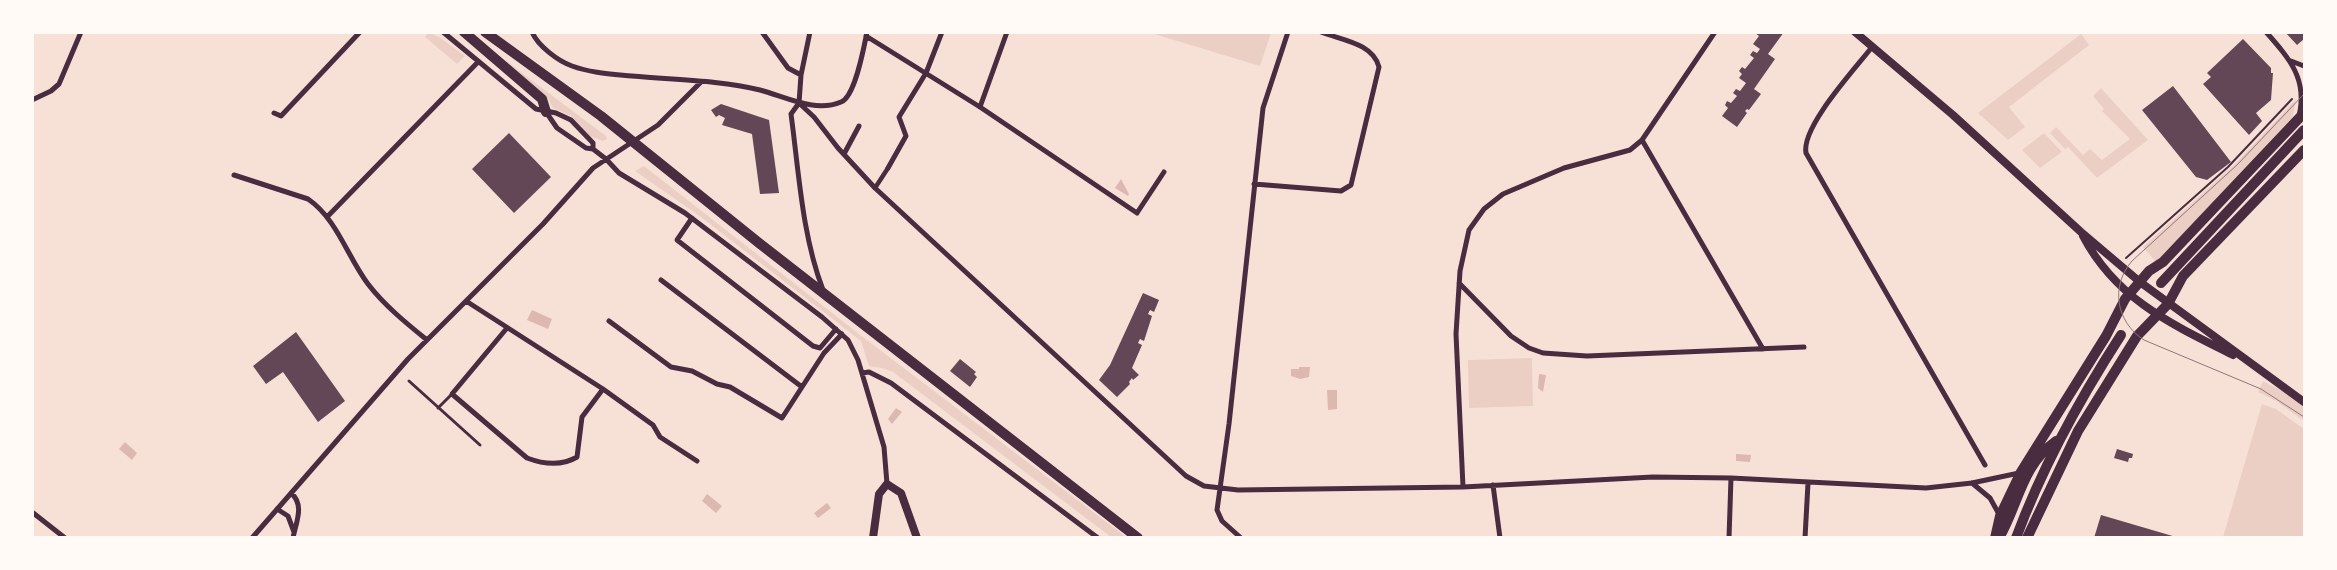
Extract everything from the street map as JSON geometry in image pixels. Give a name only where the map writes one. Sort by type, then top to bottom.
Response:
[{"type":"main road","points":[[464,32],[542,99],[546,112]]},
{"type":"main road","points":[[485,32],[601,116],[825,294],[1138,538]]},
{"type":"main road","points":[[1995,538],[2000,516],[2021,472],[2106,336],[2128,294],[2212,211],[2302,116]]},
{"type":"main road","points":[[2161,283],[2304,130]]},
{"type":"main road","points":[[2027,538],[2078,431],[2133,342],[2168,304],[2183,276],[2304,150]]},
{"type":"main road","points":[[2016,538],[2028,506],[2059,439],[2092,380],[2121,335]]},
{"type":"main road","points":[[1999,538],[2016,495],[2042,451],[2059,439]]},
{"type":"street","points":[[32,100],[51,91],[59,84],[81,32]]},
{"type":"street","points":[[274,113],[280,116],[360,32]]},
{"type":"street","points":[[443,32],[536,109],[556,113],[571,120],[593,144],[593,150]]},
{"type":"street","points":[[532,32],[535,39],[556,57],[570,66],[589,71],[701,82],[721,82],[751,88],[799,103],[820,106],[840,103],[847,99],[851,93],[867,34],[1137,213],[1164,172]]},
{"type":"street","points":[[762,32],[788,68],[801,75]]},
{"type":"street","points":[[810,32],[801,75],[799,103],[791,114],[808,239],[814,267],[825,294]]},
{"type":"street","points":[[875,188],[906,136],[898,117],[926,73],[942,32]]},
{"type":"street","points":[[980,108],[1007,32]]},
{"type":"street","points":[[1241,538],[1222,521],[1217,510],[1229,424],[1263,108],[1288,32]]},
{"type":"street","points":[[1254,184],[1340,191],[1351,185],[1379,67],[1377,59],[1371,50],[1321,32]]},
{"type":"street","points":[[1462,487],[1456,334],[1459,283],[1468,230],[1494,201],[1504,194],[1564,168],[1630,150],[1642,140],[1715,32]]},
{"type":"street","points":[[1855,32],[1953,115],[2081,232],[2140,282],[2304,402]]},
{"type":"street","points":[[2266,32],[2291,60],[2301,89],[2302,116]]},
{"type":"street","points":[[1872,47],[1818,116],[1808,133],[1805,147],[1806,153],[1985,464]]},
{"type":"street","points":[[2291,60],[2304,66]]},
{"type":"street","points":[[327,217],[478,62]]},
{"type":"street","points":[[252,538],[427,340],[543,224],[593,168],[658,125],[701,82]]},
{"type":"street","points":[[799,103],[814,117],[875,188],[1186,476],[1204,486],[1220,490],[1462,487],[1653,476],[1731,478],[1917,488],[1972,483],[2021,472]]},
{"type":"street","points":[[546,112],[556,128],[606,159],[619,173],[692,218],[848,340],[858,360],[884,447],[887,484],[879,494],[873,538]]},
{"type":"street","points":[[844,154],[859,126]]},
{"type":"street","points":[[1642,140],[1763,349]]},
{"type":"street","points":[[234,175],[308,199],[327,217],[368,285],[399,317],[427,340]]},
{"type":"street","points":[[692,218],[677,240],[813,346],[820,348],[836,329]]},
{"type":"street","points":[[2081,232],[2094,257],[2114,282],[2128,294],[2157,315],[2250,364]]},
{"type":"street","points":[[661,280],[802,387]]},
{"type":"street","points":[[1459,283],[1511,336],[1530,348],[1543,353],[1587,356],[1804,347]]},
{"type":"street","points":[[466,301],[603,389],[653,426],[660,437],[697,461]]},
{"type":"street","points":[[609,320],[671,367],[692,371],[717,384],[730,387],[782,418],[828,348],[842,334]]},
{"type":"street","points":[[507,328],[452,394],[527,458],[542,463],[569,462],[578,457],[582,417],[603,389]]},
{"type":"street","points":[[862,373],[869,372],[891,383],[1098,538]]},
{"type":"street","points":[[1729,538],[1731,478]]},
{"type":"street","points":[[1805,538],[1808,483]]},
{"type":"street","points":[[1972,483],[1990,498],[2000,516]]},
{"type":"street","points":[[887,484],[901,493],[917,538]]},
{"type":"street","points":[[1493,485],[1500,538]]},
{"type":"street","points":[[291,493],[298,503],[299,520],[294,535]]},
{"type":"street","points":[[277,509],[288,516],[294,535]]},
{"type":"street","points":[[32,512],[65,538]]},
{"type":"lane","points":[[409,381],[480,445]]},
{"type":"lane","points":[[438,408],[452,394]]},
{"type":"path","points":[[2121,266],[2128,256],[2228,167],[2301,89]]},
{"type":"shaded area","points":[[428,32],[439,37],[465,56],[457,64],[425,37]]},
{"type":"shaded area","points":[[1151,33],[1271,33],[1260,66]]},
{"type":"shaded area","points":[[2081,34],[2089,45],[2009,107],[2025,127],[2008,140],[1978,113]]},
{"type":"shaded area","points":[[506,61],[606,136],[607,139],[603,141],[590,136],[571,116],[553,108],[548,99],[505,64]]},
{"type":"shaded area","points":[[2101,88],[2148,140],[2097,178],[2068,147],[2065,149],[2050,133],[2056,127],[2083,155],[2090,149],[2102,160],[2130,139],[2102,111],[2104,109],[2093,96]]},
{"type":"shaded area","points":[[2296,99],[2292,120],[2159,260],[2155,261],[2143,247],[2236,163]]},
{"type":"shaded area","points":[[2044,133],[2062,152],[2040,168],[2022,150]]},
{"type":"shaded area","points":[[644,166],[859,334],[1126,537],[1111,537],[893,372],[869,366],[861,341],[701,217],[635,171]]},
{"type":"shaded area","points":[[1121,179],[1129,194],[1128,196],[1115,188]]},
{"type":"shaded area","points":[[532,310],[552,319],[548,329],[527,320]]},
{"type":"shaded area","points":[[1532,358],[1533,406],[1469,408],[1468,360]]},
{"type":"shaded area","points":[[1299,367],[1310,367],[1309,377],[1300,379],[1291,376],[1291,369],[1299,369]]},
{"type":"shaded area","points":[[1539,374],[1546,375],[1543,392],[1538,388]]},
{"type":"shaded area","points":[[2263,381],[2286,393],[2304,406],[2304,421],[2276,401],[2258,392]]},
{"type":"shaded area","points":[[1327,390],[1337,390],[1337,409],[1328,410]]},
{"type":"shaded area","points":[[2262,404],[2276,409],[2304,429],[2304,537],[2223,537]]},
{"type":"shaded area","points":[[896,408],[902,412],[892,424],[888,419]]},
{"type":"shaded area","points":[[125,442],[137,453],[132,460],[119,449]]},
{"type":"shaded area","points":[[1736,454],[1751,455],[1750,462],[1736,461]]},
{"type":"shaded area","points":[[707,494],[722,506],[716,513],[702,501]]},
{"type":"shaded area","points":[[827,503],[831,508],[818,518],[814,513]]},
{"type":"building","points":[[1754,32],[1784,32],[1768,54],[1775,59],[1754,89],[1761,94],[1749,110],[1745,111],[1747,113],[1737,127],[1722,116],[1728,108],[1725,105],[1727,101],[1731,103],[1737,96],[1733,93],[1736,89],[1740,91],[1746,83],[1739,78],[1742,74],[1739,71],[1742,67],[1745,69],[1754,58],[1750,55],[1753,51],[1757,53],[1760,49],[1753,44],[1759,36]]},
{"type":"building","points":[[2285,32],[2304,32],[2304,39],[2297,45]]},
{"type":"building","points":[[2243,39],[2271,68],[2271,73],[2273,73],[2271,100],[2256,113],[2262,121],[2249,135],[2203,84],[2211,77],[2207,73]]},
{"type":"building","points":[[2173,86],[2231,162],[2207,180],[2196,177],[2142,110]]},
{"type":"building","points":[[721,104],[769,120],[779,193],[760,194],[752,134],[722,125],[725,118],[719,115],[716,117],[711,110]]},
{"type":"building","points":[[509,133],[551,177],[514,213],[472,169]]},
{"type":"building","points":[[1143,293],[1159,300],[1154,312],[1150,310],[1148,314],[1152,316],[1144,341],[1140,339],[1138,343],[1142,345],[1132,368],[1139,375],[1133,380],[1132,378],[1129,382],[1130,384],[1117,397],[1099,380],[1110,365]]},
{"type":"building","points":[[296,332],[345,401],[318,422],[283,372],[266,384],[253,366]]},
{"type":"building","points":[[960,359],[976,372],[974,374],[977,377],[970,387],[950,371]]},
{"type":"building","points":[[2117,449],[2133,454],[2132,458],[2129,458],[2128,462],[2114,458]]},
{"type":"building","points":[[2101,515],[2176,537],[2176,538],[2094,538]]},
{"type":"tram line","points":[[2304,94],[2238,164],[2132,261],[2125,271],[2119,292],[2119,303],[2127,324],[2144,340],[2261,389],[2304,417]]}]
